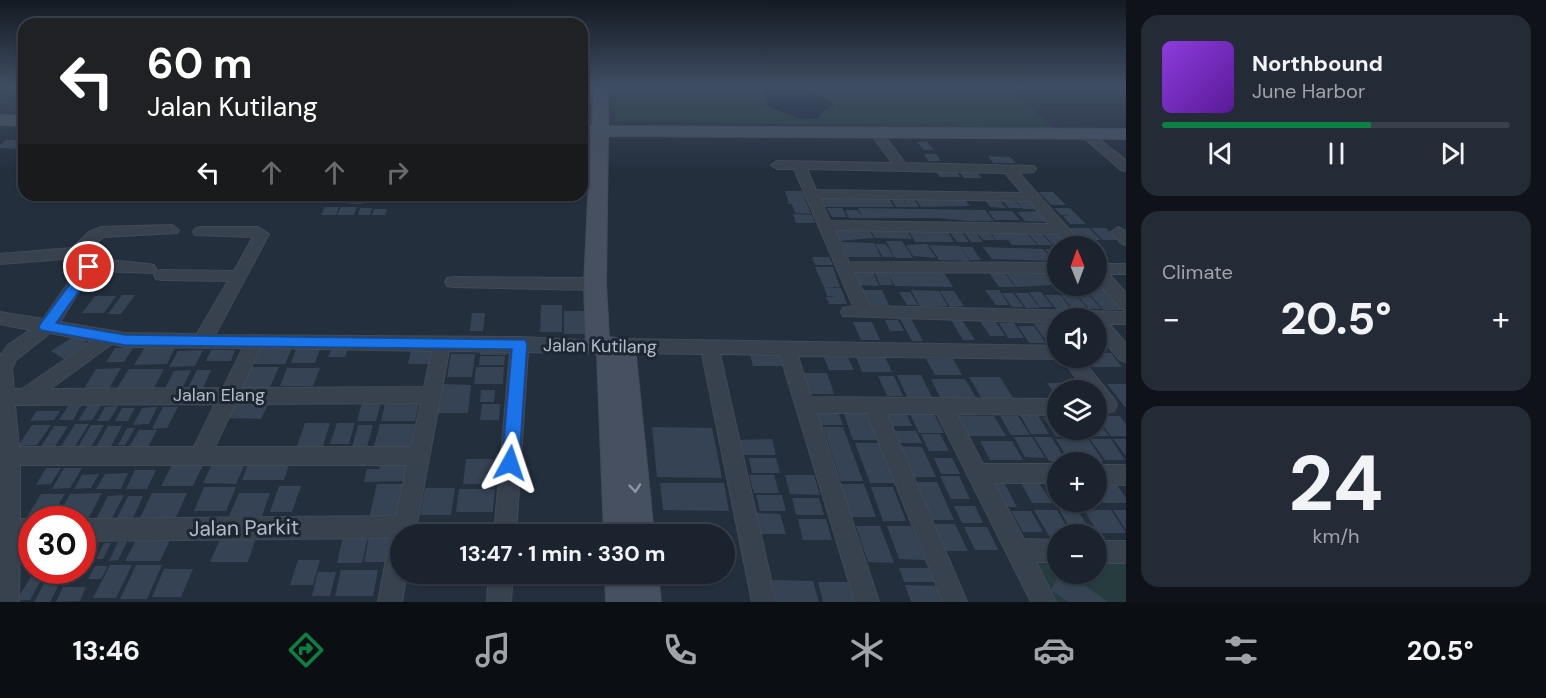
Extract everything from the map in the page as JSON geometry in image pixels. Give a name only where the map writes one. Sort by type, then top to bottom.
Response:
[{"type":"street","points":[[599,114],[595,284],[610,346],[637,524]]},
{"type":"street","points":[[597,131],[603,114]]},
{"type":"street","points":[[0,120],[18,121]]},
{"type":"street","points":[[597,131],[1126,134]]},
{"type":"street","points":[[883,134],[906,167]]},
{"type":"street","points":[[1088,135],[1126,167]]},
{"type":"street","points":[[777,165],[1029,169]]},
{"type":"street","points":[[800,166],[845,267],[857,312],[1047,317]]},
{"type":"street","points":[[1009,169],[1067,236]]},
{"type":"street","points":[[813,194],[1033,197]]},
{"type":"street","points":[[827,225],[1061,229]]},
{"type":"street","points":[[0,259],[76,253],[94,235],[101,232],[172,230]]},
{"type":"street","points":[[200,232],[258,232],[261,234],[203,340]]},
{"type":"street","points":[[7,602],[6,530],[10,456],[3,369],[5,362],[15,349],[46,327],[89,267],[98,264],[155,272],[237,276]]},
{"type":"street","points":[[845,267],[1047,268]]},
{"type":"street","points":[[1107,269],[1126,269]]},
{"type":"street","points":[[453,282],[595,284]]},
{"type":"street","points":[[1107,282],[1126,304]]},
{"type":"street","name":"Jalan Kutilang","points":[[0,318],[108,338],[519,344],[1047,356]]},
{"type":"street","points":[[1107,318],[1126,318]]},
{"type":"street","points":[[1107,332],[1126,355]]},
{"type":"street","points":[[28,395],[108,338]]},
{"type":"street","points":[[200,456],[255,341]]},
{"type":"street","points":[[406,524],[442,343]]},
{"type":"street","points":[[506,524],[519,344]]},
{"type":"street","points":[[710,349],[764,602]]},
{"type":"street","points":[[787,350],[867,602]]},
{"type":"street","points":[[1077,368],[1087,380]]},
{"type":"street","name":"Jalan Elang","points":[[6,397],[28,395],[432,395]]},
{"type":"street","points":[[805,405],[1047,406]]},
{"type":"street","points":[[874,406],[955,602]]},
{"type":"street","points":[[943,406],[1044,602]]},
{"type":"street","points":[[619,524],[622,433]]},
{"type":"street","points":[[10,456],[419,456]]},
{"type":"street","points":[[977,473],[1047,474]]},
{"type":"street","points":[[1107,474],[1126,475]]},
{"type":"street","points":[[6,530],[18,530]]},
{"type":"street","name":"Jalan Parkit","points":[[96,530],[390,537]]},
{"type":"street","points":[[1017,550],[1047,551]]},
{"type":"street","points":[[1107,552],[1126,552]]},
{"type":"street","points":[[390,602],[394,584]]},
{"type":"street","points":[[499,602],[500,584]]},
{"type":"street","points":[[622,584],[623,602]]},
{"type":"street","points":[[643,584],[644,602]]},
{"type":"green space","points":[[615,114],[1038,114],[1055,129],[615,121]]},
{"type":"green space","points":[[1029,558],[1047,559],[1047,584],[1107,584],[1107,561],[1126,562],[1126,602],[1053,602]]},
{"type":"water","points":[[788,114],[821,114],[817,119],[798,118]]},
{"type":"building","points":[[6,140],[18,140],[18,149],[0,148]]},
{"type":"building","points":[[917,142],[927,142],[934,150],[924,150]]},
{"type":"building","points":[[924,154],[936,154],[941,161],[928,161]]},
{"type":"building","points":[[988,156],[1010,157],[1016,163],[993,163]]},
{"type":"building","points":[[935,171],[956,171],[961,177],[940,177]]},
{"type":"building","points":[[959,172],[977,172],[982,178],[964,178]]},
{"type":"building","points":[[785,191],[802,191],[811,214],[795,213]]},
{"type":"building","points":[[1039,192],[1053,192],[1066,205],[1051,205]]},
{"type":"building","points":[[890,197],[902,197],[907,205],[904,198],[913,198],[919,207],[896,207]]},
{"type":"building","points":[[914,197],[952,198],[956,204],[953,199],[964,199],[970,206],[921,207]]},
{"type":"building","points":[[1013,197],[1028,197],[1038,209],[1023,209]]},
{"type":"building","points":[[819,198],[889,198],[894,207],[823,207]]},
{"type":"building","points":[[984,199],[999,199],[1006,208],[990,207]]},
{"type":"building","points":[[1001,199],[1013,199],[1022,208],[1009,208]]},
{"type":"building","points":[[349,201],[364,201],[363,204],[348,204]]},
{"type":"building","points":[[374,201],[399,201],[398,203],[373,203]]},
{"type":"building","points":[[446,201],[457,201],[457,203],[445,203]]},
{"type":"building","points":[[325,207],[339,207],[336,215],[321,215]]},
{"type":"building","points":[[341,207],[357,207],[354,215],[337,215]]},
{"type":"building","points":[[360,208],[372,208],[370,215],[358,215]]},
{"type":"building","points":[[827,208],[842,208],[847,217],[832,217]]},
{"type":"building","points":[[858,208],[985,210],[994,221],[863,218]]},
{"type":"building","points":[[1054,208],[1070,208],[1086,224],[1070,224],[1063,216],[1069,215],[1061,215]]},
{"type":"building","points":[[374,209],[387,209],[385,215],[372,215]]},
{"type":"building","points":[[845,210],[858,210],[863,218],[849,218]]},
{"type":"building","points":[[988,211],[1012,211],[1020,220],[995,220]]},
{"type":"building","points":[[1038,211],[1049,222],[1025,221],[1017,212]]},
{"type":"building","points":[[793,214],[812,215],[815,223],[796,223]]},
{"type":"building","points":[[833,228],[868,228],[874,238],[839,241]]},
{"type":"building","points":[[907,228],[946,229],[954,242],[915,242]]},
{"type":"building","points":[[1066,228],[1089,228],[1097,236],[1074,236]]},
{"type":"building","points":[[1091,228],[1106,228],[1118,240],[1107,240],[1107,236],[1099,236]]},
{"type":"building","points":[[870,229],[906,229],[912,239],[875,238]]},
{"type":"building","points":[[1023,229],[1037,245],[1012,245],[1008,240],[996,240],[989,230]]},
{"type":"building","points":[[948,230],[960,230],[969,242],[957,242]]},
{"type":"building","points":[[962,230],[974,230],[983,242],[971,242]]},
{"type":"building","points":[[975,230],[988,230],[995,240],[983,240]]},
{"type":"building","points":[[1026,231],[1039,231],[1047,240],[1047,245],[1038,245]]},
{"type":"building","points":[[1041,231],[1055,231],[1059,236],[1047,236],[1047,238]]},
{"type":"building","points":[[886,241],[902,241],[913,258],[895,258]]},
{"type":"building","points":[[841,242],[874,243],[881,257],[848,257]]},
{"type":"building","points":[[875,244],[886,244],[894,257],[883,257]]},
{"type":"building","points":[[927,244],[936,258],[913,256],[906,245]]},
{"type":"building","points":[[929,245],[960,246],[970,261],[939,260]]},
{"type":"building","points":[[961,247],[972,247],[981,260],[970,260]]},
{"type":"building","points":[[983,247],[1043,249],[1047,254],[1047,261],[992,259]]},
{"type":"building","points":[[812,257],[829,257],[833,265],[815,265]]},
{"type":"building","points":[[815,267],[833,267],[840,287],[824,287]]},
{"type":"building","points":[[874,271],[943,271],[953,287],[895,286],[888,275],[893,285],[880,285]]},
{"type":"building","points":[[850,272],[873,272],[879,286],[857,285]]},
{"type":"building","points":[[989,273],[1005,273],[1015,287],[999,287]]},
{"type":"building","points":[[1006,273],[1047,274],[1047,285],[1016,287]]},
{"type":"building","points":[[824,287],[841,288],[847,304],[829,304],[826,297],[837,296],[827,296]]},
{"type":"building","points":[[857,290],[882,290],[889,305],[864,305]]},
{"type":"building","points":[[911,290],[939,291],[948,306],[920,307]]},
{"type":"building","points":[[985,290],[999,290],[1009,305],[996,305]]},
{"type":"building","points":[[1107,290],[1124,310],[1107,310],[1107,308],[1101,308],[1092,296],[1107,296]]},
{"type":"building","points":[[940,291],[954,291],[964,306],[950,307]]},
{"type":"building","points":[[899,292],[910,292],[918,305],[907,305]]},
{"type":"building","points":[[1029,292],[1041,292],[1053,307],[1040,307]]},
{"type":"building","points":[[1002,293],[1013,293],[1024,307],[1012,307]]},
{"type":"building","points":[[1015,293],[1028,293],[1040,308],[1026,308]]},
{"type":"building","points":[[122,295],[135,295],[121,314],[108,314]]},
{"type":"building","points":[[1045,295],[1061,296],[1070,308],[1055,308]]},
{"type":"building","points":[[95,296],[116,296],[104,313],[82,313]]},
{"type":"building","points":[[1062,296],[1077,296],[1087,308],[1072,308]]},
{"type":"building","points":[[1078,296],[1090,296],[1100,308],[1088,308]]},
{"type":"building","points":[[541,305],[562,305],[562,332],[540,332]]},
{"type":"building","points":[[564,311],[586,311],[586,334],[564,334]]},
{"type":"building","points":[[472,313],[485,313],[483,331],[470,331]]},
{"type":"building","points":[[900,319],[911,319],[923,341],[912,341]]},
{"type":"building","points":[[885,320],[898,320],[904,331],[890,331]]},
{"type":"building","points":[[951,320],[962,320],[975,340],[963,340]]},
{"type":"building","points":[[980,321],[996,322],[1005,336],[990,336]]},
{"type":"building","points":[[853,322],[872,322],[880,340],[861,340]]},
{"type":"building","points":[[999,323],[1014,323],[1024,338],[1008,338]]},
{"type":"building","points":[[1034,324],[1047,324],[1047,338],[1044,338]]},
{"type":"building","points":[[1018,326],[1034,326],[1046,343],[1029,343]]},
{"type":"building","points":[[76,335],[89,344],[65,360],[51,351]]},
{"type":"building","points":[[176,346],[167,364],[134,365],[145,347]]},
{"type":"building","points":[[348,347],[345,357],[328,357],[332,348]]},
{"type":"building","points":[[115,348],[133,348],[124,362],[106,362]]},
{"type":"building","points":[[258,348],[292,348],[285,364],[251,364]]},
{"type":"building","points":[[481,348],[507,348],[507,355],[480,355]]},
{"type":"building","points":[[296,349],[320,349],[315,363],[291,363]]},
{"type":"building","points":[[203,350],[195,366],[169,367],[178,351]]},
{"type":"building","points":[[211,350],[235,350],[231,361],[206,361]]},
{"type":"building","points":[[411,350],[435,350],[432,364],[408,364]]},
{"type":"building","points":[[749,351],[778,352],[783,366],[753,366]]},
{"type":"building","points":[[1107,353],[1111,353],[1122,367],[1107,367]]},
{"type":"building","points":[[451,354],[475,354],[472,377],[447,377]]},
{"type":"building","points":[[823,355],[847,355],[854,370],[829,370]]},
{"type":"building","points":[[480,356],[505,356],[504,365],[479,365]]},
{"type":"building","points":[[856,357],[885,357],[892,372],[862,372]]},
{"type":"building","points":[[926,359],[953,359],[962,375],[935,375]]},
{"type":"building","points":[[247,367],[279,367],[270,387],[238,387]]},
{"type":"building","points":[[476,367],[504,367],[503,384],[474,384]]},
{"type":"building","points":[[121,368],[108,390],[83,390],[96,369]]},
{"type":"building","points":[[287,368],[320,368],[313,386],[280,386]]},
{"type":"building","points":[[129,369],[164,369],[151,393],[114,393]]},
{"type":"building","points":[[191,370],[182,389],[164,390],[174,371]]},
{"type":"building","points":[[197,370],[211,370],[203,388],[188,388]]},
{"type":"building","points":[[797,373],[827,373],[834,394],[804,394]]},
{"type":"building","points":[[897,375],[921,375],[932,397],[907,397]]},
{"type":"building","points":[[878,376],[894,376],[903,396],[887,396]]},
{"type":"building","points":[[969,377],[1000,377],[1014,399],[982,399]]},
{"type":"building","points":[[931,379],[965,379],[978,401],[942,401]]},
{"type":"building","points":[[443,384],[471,385],[468,413],[438,413]]},
{"type":"building","points":[[1107,384],[1126,384],[1126,408]]},
{"type":"building","points":[[481,390],[495,390],[494,402],[480,402]]},
{"type":"building","points":[[363,399],[382,399],[376,421],[357,421]]},
{"type":"building","points":[[385,403],[419,403],[415,421],[381,421]]},
{"type":"building","points":[[102,404],[92,420],[78,421],[88,405]]},
{"type":"building","points":[[230,404],[268,404],[261,419],[224,418]]},
{"type":"building","points":[[482,404],[500,404],[499,420],[480,420]]},
{"type":"building","points":[[68,406],[81,406],[73,420],[59,420]]},
{"type":"building","points":[[118,406],[109,421],[97,421],[105,407]]},
{"type":"building","points":[[157,407],[149,424],[133,425],[142,408]]},
{"type":"building","points":[[163,407],[178,407],[167,428],[152,429]]},
{"type":"building","points":[[122,408],[135,408],[128,421],[115,421]]},
{"type":"building","points":[[809,408],[837,408],[843,425],[814,425]]},
{"type":"building","points":[[842,408],[865,408],[878,440],[853,440]]},
{"type":"building","points":[[37,411],[60,411],[54,420],[30,421]]},
{"type":"building","points":[[909,412],[933,412],[944,433],[919,433]]},
{"type":"building","points":[[882,413],[906,413],[912,426],[888,426]]},
{"type":"building","points":[[1020,415],[1038,415],[1047,431],[1047,434],[1031,434]]},
{"type":"building","points":[[955,416],[994,416],[1006,436],[966,436]]},
{"type":"building","points":[[1000,416],[1018,416],[1030,435],[1011,435]]},
{"type":"building","points":[[1107,416],[1120,416],[1126,424],[1126,436],[1111,436],[1107,431]]},
{"type":"building","points":[[305,423],[330,423],[323,446],[297,446]]},
{"type":"building","points":[[337,423],[355,423],[349,444],[330,444]]},
{"type":"building","points":[[75,424],[89,424],[74,448],[60,448]]},
{"type":"building","points":[[380,424],[415,424],[410,449],[373,449]]},
{"type":"building","points":[[32,425],[51,425],[37,445],[18,446]]},
{"type":"building","points":[[91,425],[104,425],[91,447],[78,447]]},
{"type":"building","points":[[358,425],[373,425],[367,447],[352,447]]},
{"type":"building","points":[[54,426],[68,426],[54,448],[40,448]]},
{"type":"building","points":[[108,426],[122,426],[110,448],[95,449]]},
{"type":"building","points":[[652,427],[712,428],[722,478],[657,477]]},
{"type":"building","points":[[823,427],[843,427],[863,481],[841,481]]},
{"type":"building","points":[[127,428],[135,428],[125,445],[118,445]]},
{"type":"building","points":[[139,430],[157,430],[147,449],[128,449]]},
{"type":"building","points":[[890,431],[916,431],[922,443],[895,443]]},
{"type":"building","points":[[921,434],[940,434],[949,451],[929,451]]},
{"type":"building","points":[[1014,437],[1032,437],[1045,458],[1025,457]]},
{"type":"building","points":[[1034,437],[1047,437],[1047,440],[1053,440],[1061,452],[1047,452],[1047,458]]},
{"type":"building","points":[[772,439],[776,455],[743,455],[739,440]]},
{"type":"building","points":[[1111,439],[1125,460],[1107,460],[1107,452],[1099,452],[1091,440]]},
{"type":"building","points":[[1113,439],[1126,439],[1126,456]]},
{"type":"building","points":[[1057,440],[1089,440],[1097,452],[1064,452]]},
{"type":"building","points":[[980,441],[1012,441],[1023,460],[990,460]]},
{"type":"building","points":[[855,443],[879,443],[895,483],[870,483]]},
{"type":"building","points":[[894,446],[922,447],[936,477],[907,477]]},
{"type":"building","points":[[749,458],[776,458],[780,473],[752,473]]},
{"type":"building","points":[[934,458],[952,458],[960,474],[941,474]]},
{"type":"building","points":[[466,459],[494,459],[492,484],[463,484]]},
{"type":"building","points":[[249,462],[290,462],[284,480],[242,480]]},
{"type":"building","points":[[380,462],[413,462],[410,481],[364,482],[367,469],[379,469]]},
{"type":"building","points":[[212,464],[245,464],[236,484],[203,483]]},
{"type":"building","points":[[172,465],[203,465],[193,486],[161,486]]},
{"type":"building","points":[[46,468],[61,468],[51,484],[36,485]]},
{"type":"building","points":[[64,468],[82,468],[70,488],[52,489]]},
{"type":"building","points":[[135,470],[156,470],[147,489],[126,489]]},
{"type":"building","points":[[128,473],[121,489],[96,489],[105,474]]},
{"type":"building","points":[[99,474],[91,488],[74,489],[82,475]]},
{"type":"building","points":[[749,475],[774,475],[779,493],[754,493]]},
{"type":"building","points":[[785,475],[814,475],[820,495],[790,494]]},
{"type":"building","points":[[940,476],[959,476],[970,499],[951,499]]},
{"type":"building","points":[[983,477],[1001,477],[1017,507],[999,507]]},
{"type":"building","points":[[1020,481],[1038,481],[1047,495],[1047,503],[1032,503]]},
{"type":"building","points":[[911,482],[937,482],[954,520],[927,520]]},
{"type":"building","points":[[660,483],[724,483],[729,511],[663,510]]},
{"type":"building","points":[[377,484],[404,484],[397,518],[369,518]]},
{"type":"building","points":[[839,484],[864,484],[876,517],[850,517]]},
{"type":"building","points":[[1107,485],[1117,485],[1126,498],[1126,503],[1107,503]]},
{"type":"building","points":[[279,486],[301,486],[292,512],[270,512]]},
{"type":"building","points":[[204,487],[236,487],[226,511],[194,511]]},
{"type":"building","points":[[871,487],[893,487],[906,521],[883,521]]},
{"type":"building","points":[[425,488],[455,488],[451,515],[420,515]]},
{"type":"building","points":[[459,489],[495,489],[493,512],[456,512]]},
{"type":"building","points":[[102,493],[95,506],[63,506],[70,494]]},
{"type":"building","points":[[152,493],[187,493],[175,520],[139,520]]},
{"type":"building","points":[[239,493],[270,493],[262,516],[229,516]]},
{"type":"building","points":[[41,494],[65,494],[58,506],[34,506]]},
{"type":"building","points":[[124,495],[111,520],[96,521],[96,519],[108,496]]},
{"type":"building","points":[[756,495],[782,495],[786,511],[760,511]]},
{"type":"building","points":[[128,496],[143,496],[133,518],[117,518]]},
{"type":"building","points":[[792,498],[819,498],[824,515],[796,515]]},
{"type":"building","points":[[954,506],[975,506],[983,523],[962,523]]},
{"type":"building","points":[[1034,510],[1058,512],[1065,524],[1047,524],[1047,533]]},
{"type":"building","points":[[1111,510],[1126,533],[1107,533],[1107,524],[1093,524],[1085,512]]},
{"type":"building","points":[[1113,510],[1126,510],[1126,530]]},
{"type":"building","points":[[1011,511],[1031,511],[1043,532],[1023,532]]},
{"type":"building","points":[[1061,512],[1079,512],[1086,524],[1068,524]]},
{"type":"building","points":[[755,513],[780,514],[786,534],[760,534]]},
{"type":"building","points":[[798,519],[826,519],[832,540],[803,540]]},
{"type":"building","points":[[931,524],[955,524],[968,551],[943,551]]},
{"type":"building","points":[[856,526],[880,526],[894,563],[868,562]]},
{"type":"building","points":[[887,526],[911,526],[925,560],[899,559]]},
{"type":"building","points":[[964,527],[987,527],[998,550],[975,550]]},
{"type":"building","points":[[221,537],[256,537],[248,562],[210,562]]},
{"type":"building","points":[[343,537],[368,537],[362,563],[337,563]]},
{"type":"building","points":[[369,537],[390,537],[387,562],[364,562]]},
{"type":"building","points":[[137,538],[171,538],[160,561],[125,561]]},
{"type":"building","points":[[118,542],[127,542],[118,560],[109,561]]},
{"type":"building","points":[[104,543],[111,543],[103,559],[96,559]]},
{"type":"building","points":[[298,560],[320,560],[313,585],[290,585]]},
{"type":"building","points":[[110,565],[132,565],[116,598],[93,598]]},
{"type":"building","points":[[136,565],[162,565],[147,599],[120,599]]},
{"type":"building","points":[[96,566],[108,566],[101,579],[96,579]]},
{"type":"building","points":[[899,568],[930,568],[936,582],[904,582]]},
{"type":"building","points":[[164,569],[193,569],[181,597],[152,597]]},
{"type":"building","points":[[341,570],[378,570],[373,596],[335,596]]},
{"type":"building","points":[[318,572],[336,572],[330,596],[312,596]]},
{"type":"building","points":[[772,580],[813,581],[819,602],[777,602]]},
{"type":"building","points":[[818,582],[848,582],[855,602],[823,602]]},
{"type":"building","points":[[26,584],[39,584],[30,600],[17,600]]},
{"type":"building","points":[[44,584],[59,584],[50,602],[34,602]]},
{"type":"building","points":[[1054,584],[1083,584],[1108,602],[1068,602],[1051,590]]},
{"type":"building","points":[[905,585],[942,586],[948,602],[911,602]]},
{"type":"building","points":[[63,587],[86,587],[80,601],[56,602]]},
{"type":"route","points":[[89,267],[46,327],[125,340],[519,344],[510,463]]}]
